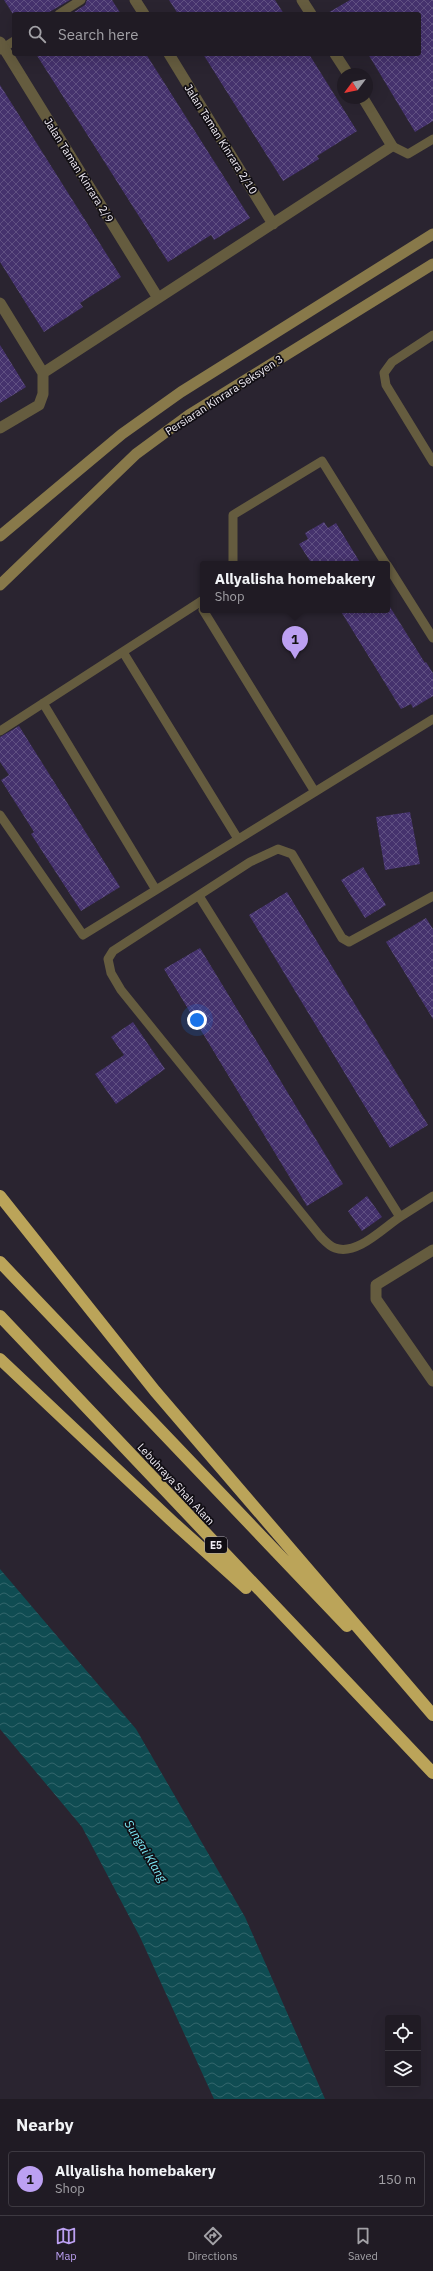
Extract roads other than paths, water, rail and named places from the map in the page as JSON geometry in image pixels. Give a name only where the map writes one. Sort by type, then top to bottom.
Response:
[{"type":"highway","points":[[0,1196],[155,1391],[433,1715]]},
{"type":"highway","points":[[0,1262],[433,1715]]},
{"type":"highway","name":"Lebuhraya Shah Alam","points":[[0,1316],[305,1640],[433,1773]]},
{"type":"highway","points":[[0,1359],[174,1524],[305,1640]]},
{"type":"main road","points":[[0,536],[122,434],[181,392],[433,234]]},
{"type":"main road","name":"Persiaran Kinrara Seksyen 3","points":[[0,585],[136,454],[189,415],[433,264]]},
{"type":"street","points":[[135,0],[143,12]]},
{"type":"street","points":[[304,0],[310,12]]},
{"type":"street","name":"Jalan Taman Kinrara 2/9","points":[[1,47],[158,298]]},
{"type":"street","name":"Jalan Taman Kinrara 2/10","points":[[169,56],[273,224]]},
{"type":"street","points":[[337,56],[344,68]]},
{"type":"street","points":[[43,373],[392,146],[367,104]]},
{"type":"street","points":[[0,303],[43,373],[43,394],[39,404],[0,428]]},
{"type":"street","points":[[433,1250],[384,1279],[376,1285],[374,1293],[376,1299],[433,1381]]},
{"type":"lane","points":[[62,12],[82,0]]},
{"type":"lane","points":[[1,47],[12,42]]},
{"type":"lane","points":[[392,146],[408,154],[433,139]]},
{"type":"lane","points":[[433,335],[392,362],[384,373],[386,385],[433,462]]},
{"type":"lane","points":[[233,561],[233,515],[322,461],[385,561]]},
{"type":"lane","points":[[390,569],[433,638]]},
{"type":"lane","points":[[0,731],[123,652],[200,607]]},
{"type":"lane","points":[[206,613],[315,792]]},
{"type":"lane","points":[[123,652],[238,839]]},
{"type":"lane","points":[[43,703],[156,890]]},
{"type":"lane","points":[[0,815],[83,934],[432,722]]},
{"type":"lane","points":[[433,896],[349,942],[342,938],[292,854],[278,850],[250,862],[113,951],[108,959],[111,974],[121,990],[320,1236],[334,1248],[345,1250],[357,1247],[433,1196]]},
{"type":"lane","points":[[199,896],[400,1217]]},
{"type":"water","name":"Sungai Klang","points":[[0,1569],[136,1729],[245,1917],[325,2099],[214,2099],[140,1937],[82,1827],[0,1729]]},
{"type":"place","name":"Allyalisha homebakery","points":[[295,659]]}]
